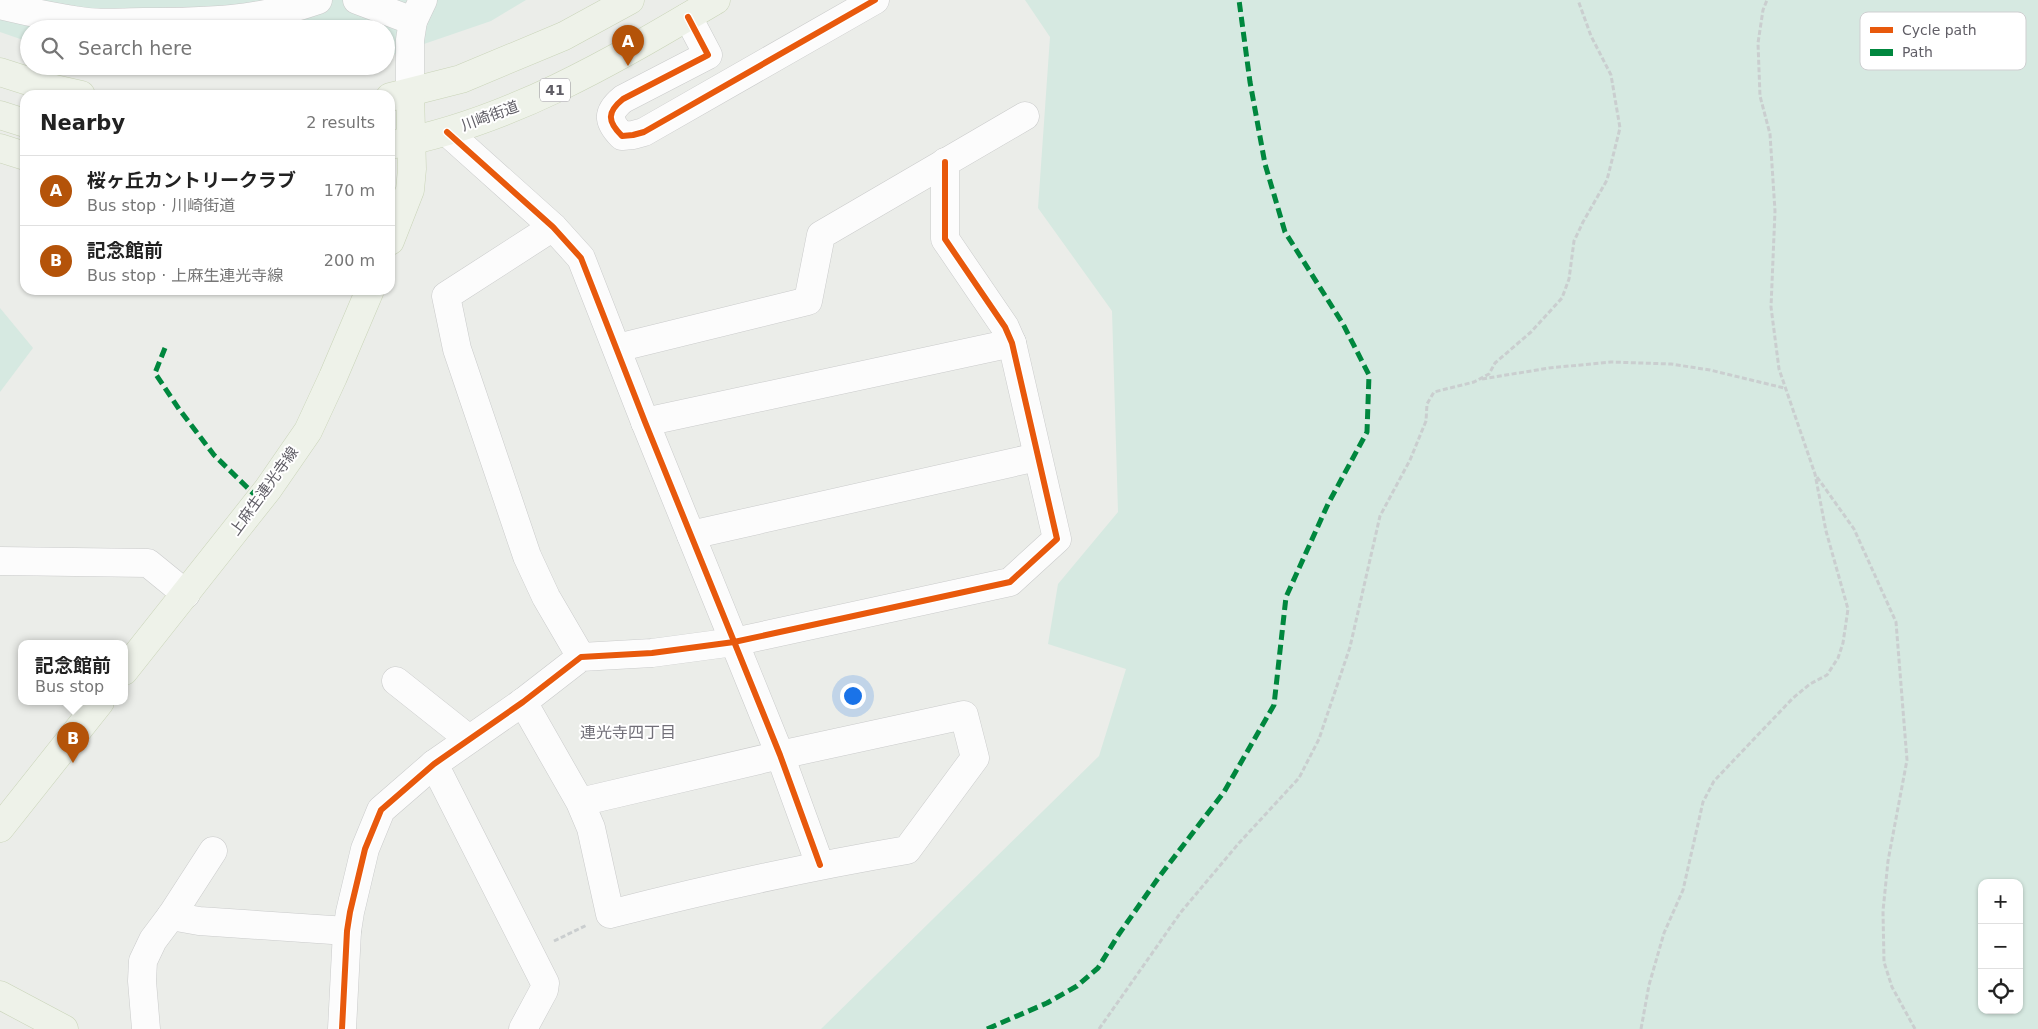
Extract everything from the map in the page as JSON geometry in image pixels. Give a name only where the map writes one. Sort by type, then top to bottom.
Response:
[{"type":"main road","points":[[395,229],[410,190],[401,143],[400,95],[461,79],[512,58],[564,36],[630,0]]},
{"type":"main road","name":"川崎街道","points":[[401,143],[446,132],[518,106],[561,87],[716,0]]},
{"type":"main road","points":[[0,72],[59,90]]},
{"type":"main road","points":[[0,115],[20,121]]},
{"type":"main road","points":[[0,148],[20,154]]},
{"type":"main road","name":"上麻生連光寺線","points":[[128,667],[268,489],[308,431],[368,295]]},
{"type":"main road","points":[[0,828],[98,705]]},
{"type":"main road","points":[[0,995],[64,1029]]},
{"type":"street","points":[[223,20],[254,18],[296,8],[318,0]]},
{"type":"street","points":[[357,0],[418,10],[410,40],[400,95]]},
{"type":"street","points":[[688,17],[708,56],[623,99],[613,107],[610,119],[614,128],[622,136],[644,132],[875,0]]},
{"type":"street","points":[[0,5],[75,20]]},
{"type":"street","points":[[617,348],[808,302],[821,235],[1025,116]]},
{"type":"street","points":[[446,132],[553,227],[581,258],[644,422],[780,755],[820,865]]},
{"type":"street","points":[[342,1029],[347,931],[365,849],[382,810],[434,764],[522,702],[581,657],[652,653],[734,642],[1010,582],[1057,539],[1012,343],[1005,327],[945,240],[945,162]]},
{"type":"street","points":[[553,227],[446,296],[457,349],[527,556],[546,597],[581,657]]},
{"type":"street","points":[[644,422],[1012,343]]},
{"type":"street","points":[[691,535],[1037,457]]},
{"type":"street","points":[[0,561],[148,562],[186,594]]},
{"type":"street","points":[[396,681],[469,739]]},
{"type":"street","points":[[522,702],[580,802],[591,828],[610,914],[701,891],[820,865],[906,850],[975,758],[964,716],[780,755],[580,802]]},
{"type":"street","points":[[434,764],[531,952],[545,983],[544,990],[523,1029]]},
{"type":"street","points":[[146,1029],[142,981],[143,961],[153,940],[171,916],[213,851]]},
{"type":"street","points":[[171,916],[199,920],[347,931]]},
{"type":"path","points":[[1474,382],[1489,374],[1495,363],[1531,332],[1562,298],[1569,279],[1574,241],[1607,180],[1614,155],[1620,128],[1611,75],[1591,36],[1578,0]]},
{"type":"path","points":[[1640,1029],[1649,985],[1662,941],[1683,890],[1703,802],[1714,781],[1793,698],[1810,684],[1827,674],[1838,658],[1843,643],[1848,609],[1826,531],[1815,474],[1779,369],[1771,307],[1775,211],[1770,134],[1760,96],[1758,43],[1763,10],[1768,0]]},
{"type":"path","points":[[1098,1029],[1181,912],[1239,843],[1299,778],[1319,739],[1350,646],[1380,516],[1410,460],[1426,421],[1427,404],[1434,392],[1497,376],[1611,362],[1671,364],[1710,370],[1785,388]]},
{"type":"path","points":[[1815,474],[1854,528],[1896,622],[1907,760],[1888,861],[1883,912],[1884,962],[1892,987],[1915,1029]]},
{"type":"path","points":[[531,952],[610,914]]},
{"type":"shaded area","points":[[0,0],[526,0],[491,21],[395,54],[395,20],[20,20],[20,39],[0,32]]},
{"type":"shaded area","points":[[1025,0],[2038,0],[2038,1029],[821,1029],[1099,756],[1126,669],[1048,644],[1058,584],[1118,512],[1112,311],[1038,208],[1050,37]]},
{"type":"shaded area","points":[[0,308],[33,348],[0,392]]},
{"type":"marked path","points":[[987,1029],[1047,1003],[1077,986],[1098,968],[1159,877],[1224,792],[1274,705],[1286,597],[1328,504],[1367,432],[1369,375],[1343,324],[1285,232],[1265,164],[1250,82],[1239,0]]},
{"type":"marked path","points":[[165,348],[155,373],[179,409],[214,455],[259,499]]},
{"type":"cycle path","points":[[688,17],[708,55],[623,99],[614,108],[611,117],[614,126],[622,136],[644,132],[875,0]]},
{"type":"cycle path","points":[[447,132],[553,227],[581,258],[645,422],[780,755],[820,865]]},
{"type":"cycle path","points":[[342,1029],[347,931],[350,912],[365,849],[381,810],[434,764],[523,702],[581,657],[652,653],[734,642],[1010,582],[1057,539],[1012,343],[1005,327],[945,239],[945,162]]},
{"type":"place","name":"桜ヶ丘カントリークラブ","points":[[628,66]]},
{"type":"place","name":"記念館前","points":[[73,763]]},
{"type":"district","name":"連光寺四丁目","points":[[628,732]]}]
